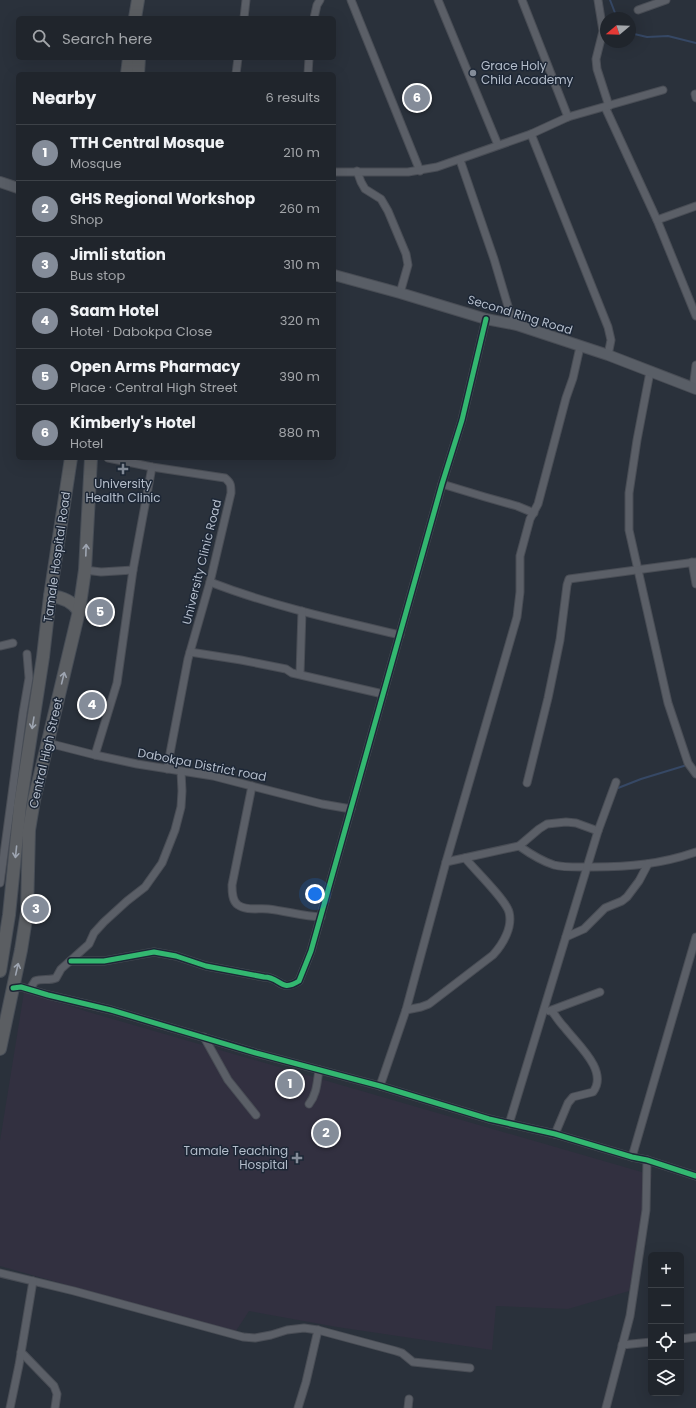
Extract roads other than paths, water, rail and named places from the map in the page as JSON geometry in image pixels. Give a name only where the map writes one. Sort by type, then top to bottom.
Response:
[{"type":"highway","points":[[135,16],[138,0]]},
{"type":"highway","points":[[143,0],[143,16]]},
{"type":"highway","points":[[127,72],[129,60]]},
{"type":"highway","points":[[138,72],[139,60]]},
{"type":"highway","name":"Tamale Hospital Road","points":[[43,657],[50,596],[72,460]]},
{"type":"highway","name":"Central High Street","points":[[0,1049],[21,950],[28,905],[30,830],[34,800],[79,611],[85,570],[91,460]]},
{"type":"highway","points":[[50,596],[67,600],[79,611]]},
{"type":"highway","name":"Central High Street","points":[[0,971],[3,939],[11,895],[20,806],[43,657]]},
{"type":"highway","points":[[11,895],[28,905]]},
{"type":"main road","points":[[0,182],[16,187]]},
{"type":"main road","name":"Second Ring Road","points":[[336,276],[400,292],[486,318],[517,325],[608,355],[694,388]]},
{"type":"street","points":[[244,16],[246,0]]},
{"type":"street","points":[[314,16],[315,9],[320,0]]},
{"type":"street","points":[[351,0],[420,170]]},
{"type":"street","points":[[438,0],[498,146]]},
{"type":"street","points":[[522,0],[568,117]]},
{"type":"street","points":[[598,0],[602,31],[596,59],[597,69],[607,107],[657,220],[696,316]]},
{"type":"street","points":[[638,10],[666,0]]},
{"type":"street","points":[[236,72],[238,60]]},
{"type":"street","points":[[308,72],[309,60]]},
{"type":"street","points":[[336,172],[408,172],[437,168],[531,134],[568,117],[663,90]]},
{"type":"street","points":[[531,134],[608,327],[611,340],[608,355]]},
{"type":"street","points":[[460,160],[494,259],[510,313],[517,325]]},
{"type":"street","points":[[357,171],[365,189],[381,199],[388,210],[406,254],[408,265],[400,292]]},
{"type":"street","points":[[657,220],[696,206]]},
{"type":"street","points":[[71,961],[104,961],[154,952],[176,956],[206,966],[264,977],[272,977],[284,986],[299,981],[302,977],[321,917],[442,484],[462,420],[486,318]]},
{"type":"street","points":[[380,1086],[406,1010],[446,862],[517,617],[520,592],[520,556],[530,519],[538,504],[566,398],[573,378],[580,347]]},
{"type":"street","points":[[694,388],[696,365]]},
{"type":"street","points":[[650,372],[637,440],[629,499],[629,530],[668,703],[690,765],[696,774]]},
{"type":"street","name":"University Clinic Road","points":[[118,460],[152,467],[226,478],[231,483],[231,493],[210,582],[190,652],[166,769]]},
{"type":"street","points":[[95,755],[117,683],[133,570],[152,467]]},
{"type":"street","points":[[442,484],[517,506],[534,513]]},
{"type":"street","points":[[527,782],[548,698],[560,640],[569,579],[694,562],[696,584]]},
{"type":"street","points":[[85,570],[100,572],[133,570]]},
{"type":"street","points":[[210,582],[264,601],[400,634]]},
{"type":"street","points":[[300,674],[302,611]]},
{"type":"street","points":[[0,646],[13,643]]},
{"type":"street","points":[[190,652],[286,669],[292,673],[383,694]]},
{"type":"street","points":[[0,883],[29,678],[27,654]]},
{"type":"street","name":"Dabokpa District road","points":[[48,743],[95,755],[166,769],[213,776],[322,804],[351,809]]},
{"type":"street","points":[[30,989],[35,981],[47,979],[52,980],[56,978],[61,969],[89,944],[94,933],[104,922],[127,901],[145,888],[162,863],[175,830],[181,807],[181,771]]},
{"type":"street","points":[[509,1124],[598,831],[616,782]]},
{"type":"street","points":[[252,786],[243,824],[232,885],[234,899],[237,904],[244,908],[268,909],[306,916],[321,917]]},
{"type":"street","points":[[446,862],[519,846],[547,824],[571,822],[598,831]]},
{"type":"street","points":[[519,846],[529,853],[552,864],[564,867],[632,866],[675,859],[696,852]]},
{"type":"street","points":[[406,1010],[421,1007],[437,999],[493,955],[500,947],[505,936],[509,912],[501,899],[465,858]]},
{"type":"street","points":[[566,937],[584,929],[589,922],[605,908],[628,898],[640,881],[648,864]]},
{"type":"street","points":[[632,1157],[696,937]]},
{"type":"street","points":[[13,988],[21,987],[30,989],[111,1010],[380,1086],[489,1119],[555,1134],[647,1160],[696,1176]]},
{"type":"street","points":[[543,1014],[600,992]]},
{"type":"street","points":[[552,1011],[565,1029],[590,1058],[596,1072],[597,1079],[597,1086],[593,1092],[573,1097],[568,1102],[555,1134]]},
{"type":"street","points":[[204,1037],[228,1080],[256,1115]]},
{"type":"street","points":[[309,1104],[315,1094],[319,1070]]},
{"type":"street","points":[[606,1408],[630,1316],[646,1210],[647,1160]]},
{"type":"street","points":[[0,1274],[34,1281],[243,1337],[260,1337],[287,1330],[304,1328],[318,1330],[402,1353],[413,1362],[470,1368]]},
{"type":"street","points":[[10,1408],[34,1281]]},
{"type":"street","points":[[298,1408],[306,1382],[318,1330]]},
{"type":"street","points":[[684,1339],[696,1337]]},
{"type":"street","points":[[622,1345],[648,1342]]},
{"type":"street","points":[[21,1352],[54,1386],[57,1394],[55,1408]]},
{"type":"street","points":[[408,1408],[409,1398]]},
{"type":"waterway","points":[[610,0],[615,12]]},
{"type":"waterway","points":[[636,34],[647,37],[668,36],[696,43]]},
{"type":"waterway","points":[[618,788],[641,779],[687,765]]},
{"type":"place","name":"Grace Holy Child Academy","points":[[473,73]]},
{"type":"place","name":"Kimberly's Hotel","points":[[417,98]]},
{"type":"place","name":"University Health Clinic","points":[[123,469]]},
{"type":"place","name":"Open Arms Pharmacy","points":[[100,612]]},
{"type":"place","name":"Saam Hotel","points":[[92,705]]},
{"type":"place","name":"Jimli station","points":[[36,909]]},
{"type":"place","name":"TTH Central Mosque","points":[[290,1084]]},
{"type":"place","name":"GHS Regional Workshop","points":[[326,1133]]},
{"type":"place","name":"Tamale Teaching Hospital","points":[[297,1158]]}]
